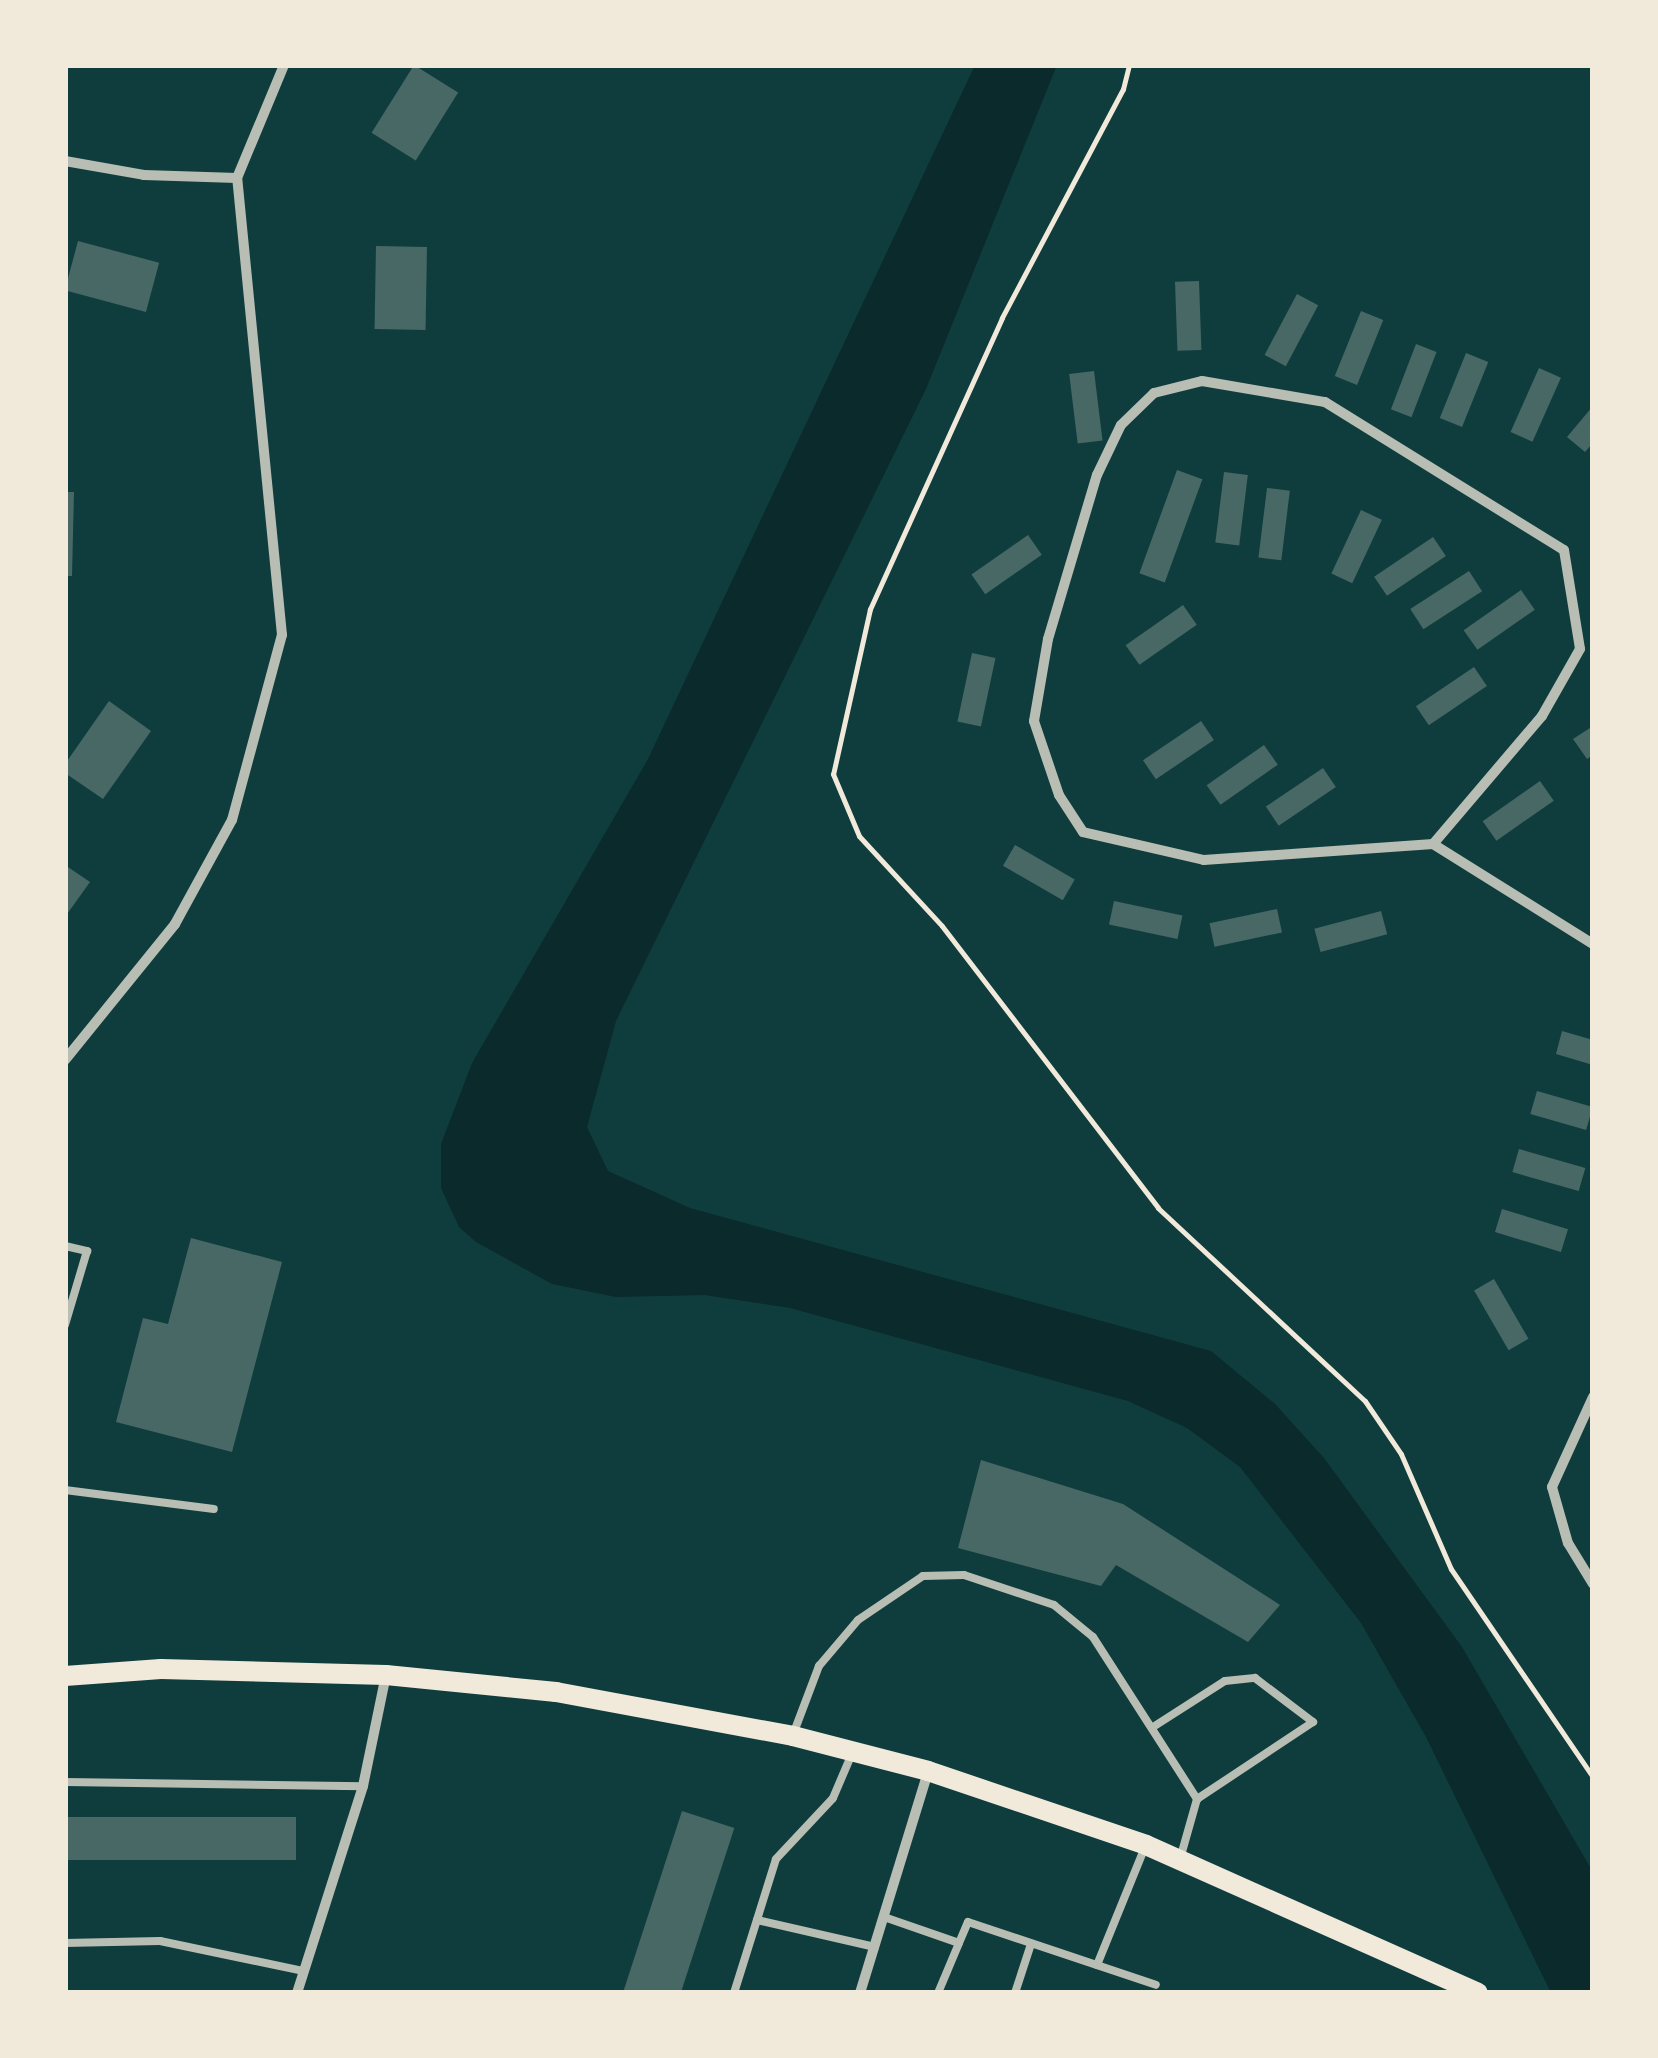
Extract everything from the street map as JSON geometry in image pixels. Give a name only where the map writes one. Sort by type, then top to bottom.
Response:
[{"type":"main road","points":[[65,1676],[161,1669],[386,1676],[556,1692],[793,1736],[928,1770],[1146,1844],[1478,1993]]},
{"type":"street","points":[[65,1060],[175,924],[232,820],[282,635],[237,178],[284,65]]},
{"type":"street","points":[[65,161],[144,175],[237,178]]},
{"type":"street","points":[[1433,844],[1542,716],[1580,649],[1564,550],[1325,402],[1202,381],[1154,393],[1121,426],[1097,475],[1048,639],[1034,721],[1059,795],[1083,832],[1204,860],[1433,844],[1593,944]]},
{"type":"street","points":[[1593,1397],[1552,1486],[1568,1543],[1593,1584]]},
{"type":"street","points":[[297,1993],[363,1786],[386,1676]]},
{"type":"street","points":[[860,1993],[928,1770]]},
{"type":"lane","points":[[65,1246],[87,1251],[65,1325]]},
{"type":"lane","points":[[65,1490],[214,1509]]},
{"type":"lane","points":[[793,1736],[819,1666],[858,1620],[923,1576],[964,1575],[1054,1605],[1093,1637],[1197,1799]]},
{"type":"lane","points":[[1154,1728],[1225,1681],[1255,1678],[1313,1722],[1197,1799],[1180,1859]]},
{"type":"lane","points":[[734,1993],[776,1859],[832,1798],[853,1751]]},
{"type":"lane","points":[[65,1782],[363,1786]]},
{"type":"lane","points":[[1097,1965],[1146,1844]]},
{"type":"lane","points":[[884,1917],[959,1944]]},
{"type":"lane","points":[[757,1920],[875,1947]]},
{"type":"lane","points":[[938,1993],[968,1922],[1156,1985]]},
{"type":"lane","points":[[65,1943],[160,1941],[304,1972]]},
{"type":"lane","points":[[1015,1993],[1031,1944]]},
{"type":"path","points":[[1129,65],[1123,89],[1002,318],[870,609],[833,774],[859,836],[942,926],[1158,1208],[1365,1401],[1401,1454],[1451,1569],[1593,1777]]},
{"type":"water","points":[[975,65],[1057,65],[926,389],[616,1021],[587,1127],[608,1171],[690,1208],[1211,1351],[1275,1404],[1324,1458],[1462,1647],[1593,1872],[1593,1993],[1551,1993],[1426,1737],[1361,1623],[1240,1467],[1187,1428],[1128,1401],[790,1308],[704,1295],[616,1297],[552,1284],[476,1242],[459,1227],[441,1188],[441,1144],[472,1063],[648,759]]},
{"type":"building","points":[[414,65],[458,93],[416,160],[372,133]]},
{"type":"building","points":[[78,241],[159,263],[146,312],[65,290]]},
{"type":"building","points":[[376,246],[427,247],[426,330],[375,329]]},
{"type":"building","points":[[1199,281],[1201,350],[1177,351],[1175,282]]},
{"type":"building","points":[[1297,294],[1318,305],[1286,366],[1265,355]]},
{"type":"building","points":[[1361,311],[1383,320],[1357,385],[1335,376]]},
{"type":"building","points":[[1416,344],[1437,352],[1411,417],[1391,409]]},
{"type":"building","points":[[1466,353],[1488,362],[1462,427],[1440,418]]},
{"type":"building","points":[[1539,368],[1561,378],[1532,442],[1511,432]]},
{"type":"building","points":[[1094,371],[1103,440],[1078,444],[1069,374]]},
{"type":"building","points":[[1593,406],[1593,443],[1585,452],[1567,437]]},
{"type":"building","points":[[1177,470],[1202,479],[1165,583],[1139,573]]},
{"type":"building","points":[[1224,472],[1248,475],[1239,545],[1215,542]]},
{"type":"building","points":[[1267,488],[1290,491],[1281,560],[1258,557]]},
{"type":"building","points":[[65,492],[74,492],[72,576],[65,576]]},
{"type":"building","points":[[1361,510],[1382,520],[1352,583],[1331,573]]},
{"type":"building","points":[[1028,535],[1042,555],[985,594],[971,575]]},
{"type":"building","points":[[1433,537],[1446,556],[1387,596],[1374,577]]},
{"type":"building","points":[[1469,571],[1482,591],[1423,629],[1410,609]]},
{"type":"building","points":[[1521,590],[1535,610],[1477,650],[1464,630]]},
{"type":"building","points":[[1183,605],[1197,625],[1139,665],[1126,645]]},
{"type":"building","points":[[972,653],[995,658],[981,726],[957,721]]},
{"type":"building","points":[[1474,667],[1487,686],[1429,725],[1416,706]]},
{"type":"building","points":[[109,701],[151,731],[103,799],[65,773],[65,764]]},
{"type":"building","points":[[1201,721],[1214,740],[1156,779],[1143,760]]},
{"type":"building","points":[[1593,726],[1593,755],[1587,759],[1573,739]]},
{"type":"building","points":[[1264,745],[1278,765],[1220,805],[1207,785]]},
{"type":"building","points":[[1323,768],[1336,787],[1279,826],[1266,807]]},
{"type":"building","points":[[1540,781],[1554,801],[1496,841],[1483,821]]},
{"type":"building","points":[[1015,845],[1075,880],[1063,900],[1003,866]]},
{"type":"building","points":[[65,865],[90,882],[65,917]]},
{"type":"building","points":[[1114,901],[1182,916],[1177,939],[1109,924]]},
{"type":"building","points":[[1277,909],[1282,932],[1214,947],[1210,923]]},
{"type":"building","points":[[1381,911],[1387,934],[1321,952],[1314,929]]},
{"type":"building","points":[[1562,1031],[1593,1040],[1593,1065],[1556,1054]]},
{"type":"building","points":[[1537,1091],[1593,1107],[1586,1130],[1530,1114]]},
{"type":"building","points":[[1519,1149],[1585,1168],[1579,1191],[1512,1172]]},
{"type":"building","points":[[1502,1209],[1568,1229],[1561,1252],[1495,1232]]},
{"type":"building","points":[[191,1238],[282,1262],[232,1452],[116,1422],[143,1318],[168,1324]]},
{"type":"building","points":[[1494,1279],[1528,1339],[1509,1350],[1474,1290]]},
{"type":"building","points":[[981,1460],[1123,1504],[1280,1605],[1248,1642],[1116,1565],[1101,1586],[958,1548]]},
{"type":"building","points":[[682,1811],[734,1828],[681,1993],[623,1993]]},
{"type":"building","points":[[65,1817],[296,1817],[296,1860],[65,1860]]}]
